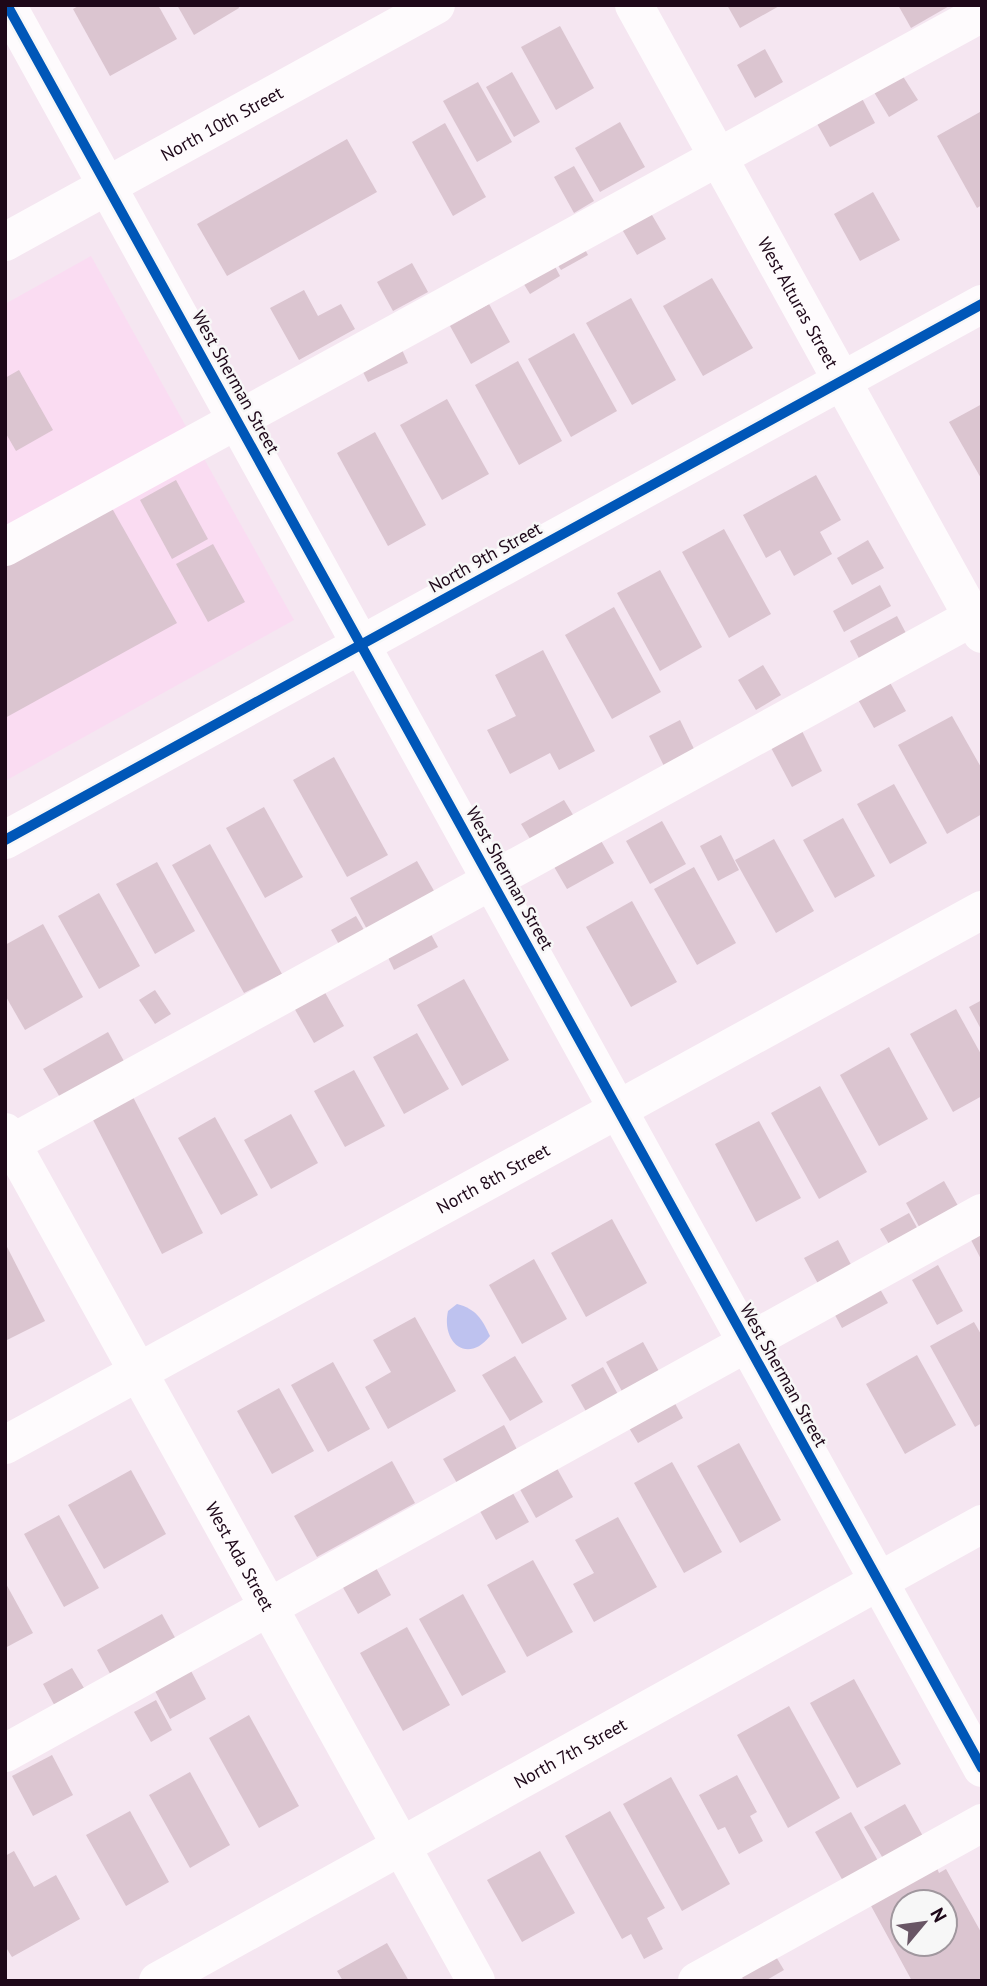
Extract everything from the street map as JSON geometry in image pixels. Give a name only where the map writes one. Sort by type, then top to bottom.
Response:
[{"type":"street","name":"West Sherman Street","points":[[7,5],[982,1768]]},
{"type":"street","name":"North 10th Street","points":[[5,242],[436,5]]},
{"type":"street","name":"West Alturas Street","points":[[634,5],[979,621]]},
{"type":"street","points":[[5,547],[982,13]]},
{"type":"street","name":"North 9th Street","points":[[5,840],[982,304]]},
{"type":"street","points":[[7,1141],[979,621]]},
{"type":"street","name":"North 8th Street","points":[[5,1445],[982,910]]},
{"type":"street","name":"West Ada Street","points":[[7,1141],[475,1981]]},
{"type":"street","points":[[5,1753],[982,1213]]},
{"type":"street","name":"North 7th Street","points":[[158,1981],[982,1524]]},
{"type":"street","points":[[697,1981],[982,1823]]},
{"type":"shaded area","points":[[91,256],[294,620],[5,781],[5,304]]},
{"type":"water","points":[[457,1304],[478,1316],[490,1336],[473,1349],[458,1346],[448,1332],[448,1311]]},
{"type":"building","points":[[80,5],[158,5],[177,39],[110,76],[73,9]]},
{"type":"building","points":[[177,5],[238,5],[239,8],[194,35]]},
{"type":"building","points":[[727,5],[781,5],[740,28]]},
{"type":"building","points":[[898,5],[951,5],[911,28]]},
{"type":"building","points":[[560,26],[594,88],[556,110],[521,47]]},
{"type":"building","points":[[765,49],[783,82],[755,98],[737,65]]},
{"type":"building","points":[[897,67],[918,100],[889,117],[869,84]]},
{"type":"building","points":[[512,72],[540,122],[514,137],[486,87]]},
{"type":"building","points":[[478,82],[512,142],[477,162],[443,101]]},
{"type":"building","points":[[857,89],[875,123],[830,147],[811,113]]},
{"type":"building","points":[[980,112],[982,205],[977,208],[937,136]]},
{"type":"building","points":[[620,122],[645,167],[600,192],[575,148]]},
{"type":"building","points":[[445,123],[486,197],[453,216],[412,142]]},
{"type":"building","points":[[347,139],[377,192],[227,276],[197,224]]},
{"type":"building","points":[[574,166],[594,201],[574,213],[554,177]]},
{"type":"building","points":[[873,192],[900,240],[860,261],[834,214]]},
{"type":"building","points":[[645,203],[666,239],[637,255],[616,219]]},
{"type":"building","points":[[580,240],[588,255],[561,270],[552,256]]},
{"type":"building","points":[[549,255],[560,276],[530,294],[517,273]]},
{"type":"building","points":[[412,263],[428,292],[393,311],[377,282]]},
{"type":"building","points":[[712,278],[753,348],[703,376],[663,306]]},
{"type":"building","points":[[304,290],[318,316],[341,304],[355,329],[299,360],[270,308]]},
{"type":"building","points":[[631,298],[676,380],[632,405],[586,323]]},
{"type":"building","points":[[489,304],[510,342],[471,364],[450,326]]},
{"type":"building","points":[[574,333],[617,411],[571,437],[528,359]]},
{"type":"building","points":[[398,341],[408,363],[368,382],[358,362]]},
{"type":"building","points":[[518,361],[562,441],[519,465],[475,385]]},
{"type":"building","points":[[19,370],[53,430],[16,451],[5,432],[5,378]]},
{"type":"building","points":[[447,399],[489,474],[442,500],[400,425]]},
{"type":"building","points":[[982,404],[982,480],[949,422]]},
{"type":"building","points":[[375,432],[426,525],[388,546],[337,453]]},
{"type":"building","points":[[816,475],[841,520],[820,532],[832,554],[794,576],[780,550],[766,558],[743,515]]},
{"type":"building","points":[[176,480],[208,539],[172,559],[140,500]]},
{"type":"building","points":[[109,503],[177,623],[5,718],[5,560]]},
{"type":"building","points":[[724,529],[771,614],[729,638],[682,552]]},
{"type":"building","points":[[868,540],[884,568],[852,585],[837,558]]},
{"type":"building","points":[[213,544],[245,602],[208,622],[176,564]]},
{"type":"building","points":[[660,570],[702,647],[660,671],[617,593]]},
{"type":"building","points":[[880,585],[891,606],[844,632],[833,611]]},
{"type":"building","points":[[614,607],[661,692],[612,719],[565,635]]},
{"type":"building","points":[[897,616],[908,637],[861,662],[850,641]]},
{"type":"building","points":[[543,650],[595,751],[559,770],[550,753],[510,774],[487,730],[516,716],[495,675]]},
{"type":"building","points":[[763,665],[781,695],[756,710],[738,680]]},
{"type":"building","points":[[888,679],[906,711],[874,728],[856,696]]},
{"type":"building","points":[[952,716],[982,769],[982,814],[947,834],[898,745]]},
{"type":"building","points":[[680,720],[696,753],[665,768],[649,736]]},
{"type":"building","points":[[800,727],[822,771],[792,787],[769,744]]},
{"type":"building","points":[[334,757],[388,855],[347,877],[293,780]]},
{"type":"building","points":[[894,784],[927,843],[890,864],[857,804]]},
{"type":"building","points":[[564,800],[575,818],[532,842],[521,824]]},
{"type":"building","points":[[264,807],[303,877],[265,898],[226,828]]},
{"type":"building","points":[[843,818],[875,876],[835,898],[803,840]]},
{"type":"building","points":[[662,821],[686,864],[650,884],[626,841]]},
{"type":"building","points":[[721,835],[739,870],[718,881],[700,846]]},
{"type":"building","points":[[600,839],[614,863],[567,889],[553,865]]},
{"type":"building","points":[[774,839],[814,911],[776,933],[735,860]]},
{"type":"building","points":[[210,844],[282,974],[244,993],[172,865]]},
{"type":"building","points":[[417,861],[437,896],[369,933],[350,898]]},
{"type":"building","points":[[157,862],[195,931],[155,954],[116,884]]},
{"type":"building","points":[[694,867],[736,943],[697,965],[654,889]]},
{"type":"building","points":[[99,893],[140,966],[99,989],[58,916]]},
{"type":"building","points":[[632,901],[677,982],[631,1007],[586,927]]},
{"type":"building","points":[[356,916],[367,935],[342,950],[331,930]]},
{"type":"building","points":[[43,924],[83,997],[25,1030],[5,995],[5,945]]},
{"type":"building","points":[[427,927],[438,947],[394,970],[384,949]]},
{"type":"building","points":[[464,979],[509,1060],[462,1086],[417,1005]]},
{"type":"building","points":[[323,989],[344,1026],[314,1043],[293,1006]]},
{"type":"building","points":[[155,990],[171,1014],[155,1024],[139,1000]]},
{"type":"building","points":[[982,1000],[982,1031],[969,1007]]},
{"type":"building","points":[[956,1009],[982,1056],[982,1096],[953,1112],[910,1034]]},
{"type":"building","points":[[108,1032],[125,1063],[61,1099],[43,1069]]},
{"type":"building","points":[[417,1033],[449,1089],[404,1114],[373,1057]]},
{"type":"building","points":[[889,1047],[928,1119],[879,1146],[840,1075]]},
{"type":"building","points":[[354,1070],[385,1126],[345,1147],[314,1091]]},
{"type":"building","points":[[820,1086],[867,1172],[819,1199],[771,1113]]},
{"type":"building","points":[[133,1097],[203,1233],[162,1254],[92,1118]]},
{"type":"building","points":[[291,1114],[318,1163],[271,1189],[244,1140]]},
{"type":"building","points":[[215,1117],[258,1195],[221,1215],[178,1138]]},
{"type":"building","points":[[759,1121],[801,1198],[756,1222],[715,1144]]},
{"type":"building","points":[[944,1181],[961,1211],[922,1232],[906,1203]]},
{"type":"building","points":[[909,1213],[920,1233],[892,1249],[880,1229]]},
{"type":"building","points":[[612,1219],[647,1283],[586,1317],[551,1253]]},
{"type":"building","points":[[982,1234],[982,1261],[971,1240]]},
{"type":"building","points":[[838,1240],[856,1274],[822,1291],[804,1258]]},
{"type":"building","points":[[5,1243],[45,1321],[5,1341]]},
{"type":"building","points":[[534,1259],[567,1319],[522,1344],[489,1285]]},
{"type":"building","points":[[938,1265],[963,1311],[937,1325],[912,1280]]},
{"type":"building","points":[[876,1282],[888,1303],[842,1328],[830,1306]]},
{"type":"building","points":[[415,1317],[456,1391],[388,1429],[365,1387],[391,1372],[373,1340]]},
{"type":"building","points":[[974,1322],[982,1336],[982,1423],[975,1427],[930,1346]]},
{"type":"building","points":[[643,1342],[661,1375],[624,1395],[606,1362]]},
{"type":"building","points":[[917,1355],[956,1425],[905,1454],[866,1384]]},
{"type":"building","points":[[515,1356],[543,1402],[510,1421],[482,1375]]},
{"type":"building","points":[[333,1362],[370,1429],[328,1452],[291,1385]]},
{"type":"building","points":[[603,1367],[620,1398],[588,1415],[571,1385]]},
{"type":"building","points":[[279,1388],[314,1451],[272,1474],[237,1411]]},
{"type":"building","points":[[672,1398],[683,1418],[638,1443],[626,1423]]},
{"type":"building","points":[[504,1425],[521,1457],[461,1490],[443,1459]]},
{"type":"building","points":[[739,1443],[781,1520],[740,1543],[697,1466]]},
{"type":"building","points":[[392,1461],[415,1503],[317,1557],[294,1516]]},
{"type":"building","points":[[672,1462],[722,1552],[684,1573],[634,1483]]},
{"type":"building","points":[[554,1463],[573,1497],[536,1518],[517,1484]]},
{"type":"building","points":[[131,1470],[166,1534],[104,1569],[68,1505]]},
{"type":"building","points":[[509,1486],[529,1522],[496,1540],[476,1504]]},
{"type":"building","points":[[59,1515],[99,1588],[64,1607],[24,1534]]},
{"type":"building","points":[[618,1517],[657,1587],[594,1622],[573,1584],[594,1573],[575,1540]]},
{"type":"building","points":[[533,1560],[573,1632],[527,1657],[487,1585]]},
{"type":"building","points":[[375,1566],[391,1595],[358,1614],[341,1584]]},
{"type":"building","points":[[5,1582],[33,1633],[5,1648]]},
{"type":"building","points":[[463,1594],[506,1672],[462,1696],[419,1619]]},
{"type":"building","points":[[162,1614],[178,1643],[113,1679],[97,1650]]},
{"type":"building","points":[[407,1627],[450,1705],[403,1731],[360,1653]]},
{"type":"building","points":[[72,1668],[87,1693],[57,1710],[43,1684]]},
{"type":"building","points":[[190,1669],[206,1699],[170,1719],[154,1689]]},
{"type":"building","points":[[854,1679],[901,1764],[857,1788],[810,1703]]},
{"type":"building","points":[[156,1700],[172,1730],[151,1742],[134,1712]]},
{"type":"building","points":[[789,1706],[840,1798],[788,1828],[737,1735]]},
{"type":"building","points":[[249,1715],[299,1806],[259,1828],[209,1738]]},
{"type":"building","points":[[52,1755],[73,1795],[33,1816],[12,1776]]},
{"type":"building","points":[[190,1772],[230,1845],[190,1868],[149,1795]]},
{"type":"building","points":[[737,1775],[757,1812],[750,1816],[763,1841],[739,1854],[725,1827],[718,1830],[699,1795]]},
{"type":"building","points":[[671,1777],[730,1884],[682,1911],[623,1804]]},
{"type":"building","points":[[905,1804],[924,1838],[884,1860],[864,1827]]},
{"type":"building","points":[[130,1811],[169,1882],[126,1906],[86,1835]]},
{"type":"building","points":[[610,1811],[665,1908],[647,1918],[663,1949],[644,1959],[631,1934],[622,1939],[565,1836]]},
{"type":"building","points":[[851,1812],[878,1861],[843,1881],[815,1832]]},
{"type":"building","points":[[14,1851],[34,1887],[56,1875],[80,1919],[12,1957],[5,1946],[5,1856]]},
{"type":"building","points":[[540,1851],[575,1913],[522,1942],[487,1880]]},
{"type":"building","points":[[937,1868],[939,1873],[946,1869],[957,1888],[900,1888]]},
{"type":"building","points":[[959,1892],[982,1934],[982,1981],[912,1981],[899,1958],[959,1958]]},
{"type":"building","points":[[889,1894],[889,1939],[870,1904]]},
{"type":"building","points":[[387,1943],[409,1981],[343,1981],[337,1971]]},
{"type":"building","points":[[772,1950],[784,1970],[765,1981],[744,1981],[738,1970]]},
{"type":"cycle path","points":[[7,5],[982,1768]]},
{"type":"cycle path","points":[[5,840],[982,304]]}]
